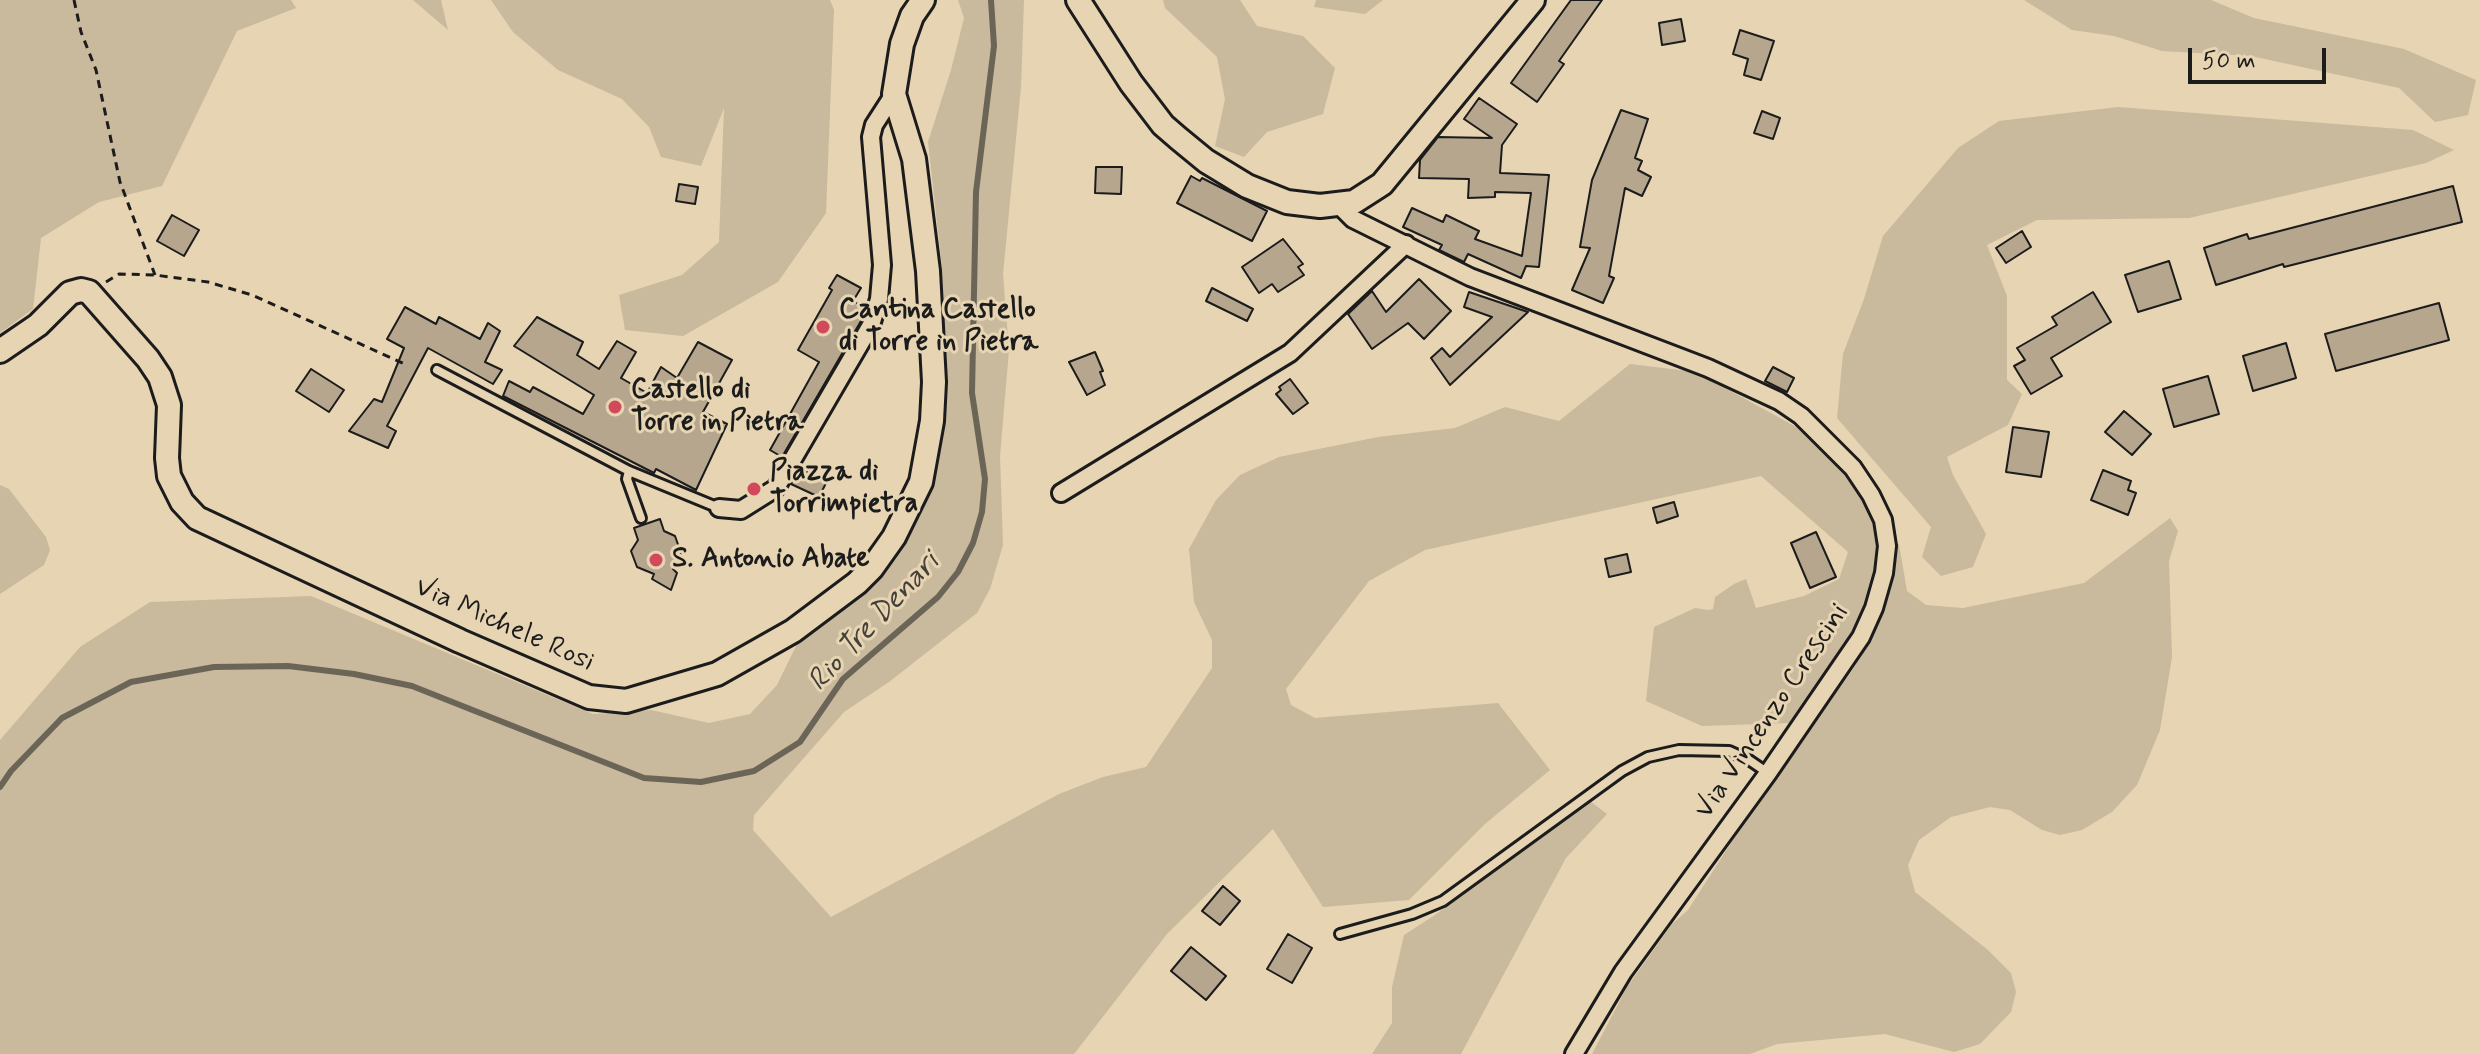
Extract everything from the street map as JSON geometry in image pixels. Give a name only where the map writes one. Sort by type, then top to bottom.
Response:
[{"type":"street","name":"Via Michele Rosi","points":[[89,292],[160,377],[169,405],[169,476],[176,494],[197,518],[571,690],[605,701],[643,697],[717,674],[817,614],[872,568],[911,507],[926,458],[934,382],[928,271],[916,177],[894,94],[902,44],[912,16],[923,0]]},
{"type":"street","points":[[1078,0],[1148,107],[1163,125],[1199,155],[1233,179],[1278,199],[1304,205],[1340,206],[1363,198],[1388,177],[1533,0]]},
{"type":"street","points":[[719,508],[741,510],[776,488],[871,325],[879,299],[882,265],[870,144],[874,125],[894,94]]},
{"type":"street","name":"Via Vincenzo Crescini","points":[[1340,206],[1353,219],[1501,291],[1574,316],[1752,387],[1801,416],[1836,450],[1866,485],[1880,512],[1886,538],[1884,573],[1874,608],[1850,656],[1623,972],[1574,1054]]},
{"type":"street","points":[[1061,493],[1290,353],[1406,244]]},
{"type":"street","points":[[0,351],[38,325],[70,293],[81,290],[89,292]]},
{"type":"lane","points":[[437,370],[629,471],[719,508]]},
{"type":"lane","points":[[629,471],[627,479],[641,518]]},
{"type":"lane","points":[[1340,934],[1412,914],[1443,901],[1622,771],[1648,757],[1679,750],[1729,751],[1768,773]]},
{"type":"path","points":[[74,0],[81,32],[96,70],[120,182],[155,275]]},
{"type":"path","points":[[89,292],[119,274],[208,282],[252,295],[407,365]]},
{"type":"shaded area","points":[[0,0],[291,0],[296,8],[237,31],[162,186],[99,202],[41,238],[33,309],[0,333]]},
{"type":"shaded area","points":[[413,0],[441,0],[448,30]]},
{"type":"shaded area","points":[[491,0],[830,0],[834,10],[826,213],[778,282],[683,336],[625,330],[619,295],[682,275],[719,242],[724,108],[701,166],[661,157],[649,127],[622,99],[558,70],[513,32]]},
{"type":"shaded area","points":[[958,0],[1024,0],[1021,87],[1003,274],[1009,350],[1000,456],[1003,545],[990,589],[977,613],[889,682],[844,712],[754,815],[753,830],[831,917],[1059,794],[1103,777],[1146,767],[1212,668],[1212,640],[1194,602],[1189,549],[1216,500],[1240,475],[1279,457],[1378,437],[1455,428],[1505,407],[1559,421],[1630,364],[1696,372],[1820,440],[1860,488],[1882,533],[1880,571],[1858,634],[1789,723],[1702,726],[1646,701],[1654,627],[1695,608],[1713,609],[1715,597],[1746,579],[1756,608],[1804,596],[1839,579],[1848,552],[1761,476],[1425,550],[1369,581],[1286,689],[1291,705],[1315,718],[1498,703],[1550,770],[1485,824],[1409,900],[1323,907],[1273,829],[1167,934],[1074,1054],[0,1054],[0,740],[80,647],[150,602],[311,596],[593,714],[651,710],[709,723],[750,714],[777,685],[799,640],[873,581],[911,531],[926,492],[942,402],[942,268],[928,142],[964,18]]},
{"type":"shaded area","points":[[1163,0],[1240,0],[1257,26],[1303,36],[1335,68],[1323,114],[1267,132],[1244,157],[1215,146],[1225,99],[1217,57],[1165,8]]},
{"type":"shaded area","points":[[1316,0],[1383,0],[1365,14],[1314,7]]},
{"type":"shaded area","points":[[2024,0],[2211,0],[2254,18],[2404,49],[2476,80],[2468,115],[2435,122],[2399,88],[2251,56],[2162,51],[2114,36],[2072,30]]},
{"type":"shaded area","points":[[2118,107],[2413,130],[2454,150],[2426,163],[2189,218],[2037,220],[1987,245],[2007,296],[2007,380],[2022,394],[2008,425],[1947,457],[1953,475],[1986,534],[1973,567],[1941,576],[1922,557],[1931,527],[1837,418],[1843,354],[1883,236],[1958,148],[1999,121]]},
{"type":"shaded area","points":[[0,485],[9,489],[46,537],[50,550],[44,565],[0,594]]},
{"type":"shaded area","points":[[2170,518],[2178,531],[2169,561],[2172,657],[2160,730],[2137,785],[2112,812],[2082,830],[2060,835],[2042,830],[2010,810],[1990,807],[1951,817],[1919,840],[1908,865],[1915,892],[1988,950],[2011,973],[2016,992],[2011,1012],[1980,1044],[1954,1052],[1885,1034],[1777,1044],[1750,1054],[1592,1054],[1627,987],[1672,924],[1688,910],[1768,785],[1854,668],[1880,614],[1887,589],[1891,545],[1899,544],[1907,591],[1926,605],[1963,608],[2084,583]]},
{"type":"shaded area","points":[[1591,802],[1607,814],[1566,858],[1461,1054],[1372,1054],[1392,1023],[1392,987],[1404,935]]},
{"type":"building","points":[[1571,0],[1602,0],[1559,61],[1564,64],[1537,102],[1511,83]]},
{"type":"building","points":[[1681,19],[1685,41],[1662,45],[1659,23]]},
{"type":"building","points":[[1740,30],[1774,41],[1761,80],[1744,75],[1748,59],[1733,54]]},
{"type":"building","points":[[1479,98],[1517,124],[1502,145],[1500,173],[1549,175],[1539,267],[1526,266],[1521,278],[1468,254],[1464,262],[1439,250],[1442,245],[1403,227],[1412,208],[1443,222],[1446,215],[1479,231],[1475,239],[1522,256],[1531,193],[1495,192],[1495,197],[1468,198],[1469,179],[1419,178],[1420,160],[1438,137],[1492,138],[1464,119]]},
{"type":"building","points":[[1621,110],[1648,119],[1635,158],[1642,161],[1638,170],[1651,177],[1642,196],[1625,188],[1609,276],[1614,278],[1603,303],[1572,290],[1590,248],[1580,247],[1592,180]]},
{"type":"building","points":[[1762,111],[1780,118],[1773,139],[1754,133]]},
{"type":"building","points":[[1096,167],[1122,167],[1121,194],[1095,193]]},
{"type":"building","points":[[1191,176],[1200,181],[1202,178],[1267,211],[1252,241],[1177,203]]},
{"type":"building","points":[[679,184],[698,187],[695,204],[676,201]]},
{"type":"building","points":[[2453,186],[2462,222],[2284,267],[2283,264],[2216,285],[2204,248],[2247,234],[2249,239]]},
{"type":"building","points":[[172,215],[199,230],[184,256],[157,241]]},
{"type":"building","points":[[2022,231],[2031,247],[2006,263],[1996,248]]},
{"type":"building","points":[[1283,239],[1303,264],[1298,267],[1304,275],[1278,292],[1272,284],[1259,293],[1242,267]]},
{"type":"building","points":[[2169,261],[2181,299],[2138,312],[2125,275]]},
{"type":"building","points":[[837,275],[861,288],[853,301],[865,308],[861,321],[782,457],[770,450],[819,362],[798,350],[832,290],[829,288]]},
{"type":"building","points":[[1419,279],[1451,311],[1424,339],[1408,323],[1372,349],[1348,314],[1372,291],[1386,312]]},
{"type":"building","points":[[1212,288],[1253,309],[1247,321],[1206,301]]},
{"type":"building","points":[[1469,292],[1528,312],[1450,385],[1431,358],[1442,348],[1450,357],[1492,317],[1464,307]]},
{"type":"building","points":[[2093,292],[2111,322],[2051,358],[2062,376],[2031,394],[2014,366],[2025,360],[2017,348],[2057,325],[2052,317]]},
{"type":"building","points":[[2439,303],[2449,340],[2336,371],[2325,334]]},
{"type":"building","points":[[405,307],[436,324],[439,317],[480,339],[488,323],[500,331],[485,362],[502,370],[493,384],[428,348],[387,426],[396,431],[388,448],[349,431],[374,399],[382,402],[404,348],[387,339]]},
{"type":"building","name":"Castello di Torre in Pietra","points":[[537,317],[583,342],[577,355],[599,369],[617,341],[636,352],[621,378],[647,393],[661,367],[677,378],[698,342],[732,360],[703,412],[727,424],[696,490],[656,469],[654,473],[503,396],[509,381],[530,392],[533,387],[583,414],[594,395],[514,346]]},
{"type":"building","points":[[2286,343],[2296,378],[2253,391],[2243,356]]},
{"type":"building","points":[[1095,352],[1105,385],[1087,395],[1069,362]]},
{"type":"building","points":[[1773,367],[1794,378],[1787,392],[1765,381]]},
{"type":"building","points":[[311,369],[344,390],[329,412],[296,391]]},
{"type":"building","points":[[2208,376],[2219,414],[2174,427],[2163,389]]},
{"type":"building","points":[[1290,379],[1308,403],[1293,414],[1276,394],[1281,390],[1279,387]]},
{"type":"building","points":[[2124,411],[2151,434],[2132,455],[2105,432]]},
{"type":"building","points":[[2013,427],[2049,432],[2041,477],[2006,472]]},
{"type":"building","points":[[800,469],[827,481],[819,497],[791,484]]},
{"type":"building","points":[[2103,470],[2131,481],[2128,490],[2136,493],[2128,515],[2091,500]]},
{"type":"building","points":[[1674,502],[1678,516],[1657,523],[1653,508]]},
{"type":"building","name":"S. Antonio Abate","points":[[660,519],[664,531],[675,536],[681,553],[673,569],[677,573],[671,590],[652,579],[654,574],[637,567],[631,551],[638,540],[634,528]]},
{"type":"building","points":[[1816,532],[1836,577],[1810,588],[1791,543]]},
{"type":"building","points":[[1627,554],[1631,572],[1609,577],[1605,559]]},
{"type":"building","points":[[1223,886],[1240,901],[1220,925],[1202,911]]},
{"type":"building","points":[[1288,934],[1312,948],[1292,983],[1267,969]]},
{"type":"building","points":[[1191,947],[1226,976],[1206,1000],[1171,971]]},
{"type":"waterway","name":"Rio Tre Denari","points":[[0,787],[11,771],[62,718],[131,682],[214,667],[288,666],[354,674],[412,686],[644,778],[701,782],[754,771],[800,742],[843,679],[938,597],[958,572],[973,543],[982,512],[985,479],[972,393],[976,192],[994,46],[991,0]]},
{"type":"place","name":"Cantina Castello di Torre in Pietra","points":[[823,327]]},
{"type":"place","name":"Castello di Torre in Pietra","points":[[615,407]]},
{"type":"place","name":"Piazza di Torrimpietra","points":[[754,489]]},
{"type":"place","name":"S. Antonio Abate","points":[[656,560]]}]
